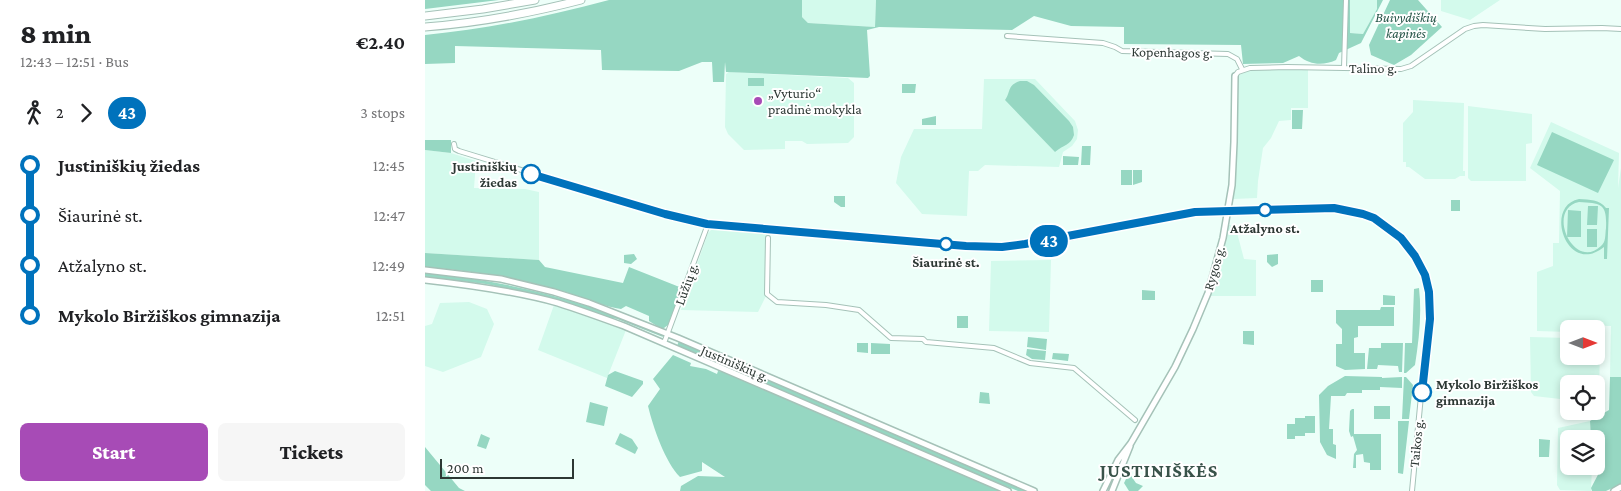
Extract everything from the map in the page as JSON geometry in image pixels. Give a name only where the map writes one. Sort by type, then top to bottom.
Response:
[{"type":"highway","points":[[425,16],[483,10],[535,0]]},
{"type":"highway","points":[[425,27],[505,16],[581,0]]},
{"type":"main road","name":"Rygos g.","points":[[1103,491],[1118,460],[1131,443],[1175,366],[1193,329],[1213,274],[1228,211],[1233,163],[1235,76]]},
{"type":"main road","name":"Justiniškių g.","points":[[425,270],[501,279],[554,292],[604,308],[1034,491]]},
{"type":"main road","name":"Justiniškių g.","points":[[425,280],[489,288],[558,303],[624,326],[1008,491]]},
{"type":"main road","name":"Rygos g.","points":[[1112,491],[1131,443]]},
{"type":"main road","points":[[1614,491],[1621,488]]},
{"type":"street","points":[[1344,68],[1346,0]]},
{"type":"street","name":"Talino g.","points":[[1243,69],[1287,67],[1395,70],[1406,68],[1465,29],[1477,25],[1545,30],[1621,29]]},
{"type":"street","name":"Kopenhagos g.","points":[[1007,36],[1103,43],[1115,47],[1122,52],[1227,54],[1237,60],[1243,69]]},
{"type":"street","points":[[1235,76],[1243,69]]},
{"type":"street","name":"Taikos g.","points":[[454,144],[455,149],[459,151],[658,212],[707,224],[939,244],[1002,247],[1048,241],[1187,212],[1334,208],[1351,210],[1374,218],[1401,238],[1412,251],[1422,268],[1430,299],[1430,319],[1411,491]]},
{"type":"street","name":"Lūžių g.","points":[[664,343],[707,224]]},
{"type":"street","points":[[768,238],[767,294],[777,302],[826,305],[859,310],[891,338],[923,339],[926,342],[994,348],[1030,363],[1074,368],[1135,420]]},
{"type":"shaded area","points":[[802,0],[876,0],[875,27],[808,23],[802,17]]},
{"type":"shaded area","points":[[1350,0],[1377,0],[1377,9],[1363,34],[1350,33]]},
{"type":"shaded area","points":[[1441,0],[1500,0],[1470,20],[1441,11]]},
{"type":"shaded area","points":[[1308,68],[1308,108],[1291,108],[1291,120],[1279,121],[1271,138],[1263,148],[1257,198],[1233,199],[1237,77],[1246,70]]},
{"type":"shaded area","points":[[729,72],[848,78],[854,83],[854,137],[848,143],[807,144],[802,141],[785,141],[785,149],[744,150],[728,134],[725,127],[726,74]]},
{"type":"shaded area","points":[[984,79],[1035,79],[1075,121],[1078,130],[1077,139],[1072,146],[1063,152],[1059,167],[985,165],[978,171],[969,171],[967,216],[922,214],[896,183],[901,157],[914,129],[982,129]]},
{"type":"shaded area","points":[[1413,100],[1464,103],[1463,171],[1465,171],[1465,176],[1455,179],[1425,179],[1409,167],[1406,167],[1406,162],[1403,162],[1403,123],[1413,112]]},
{"type":"shaded area","points":[[1468,106],[1532,114],[1532,143],[1526,144],[1526,181],[1471,181],[1468,178]]},
{"type":"shaded area","points":[[1551,122],[1619,153],[1618,188],[1621,168],[1621,377],[1610,377],[1611,326],[1605,326],[1605,320],[1560,320],[1560,332],[1537,331],[1537,272],[1553,266],[1553,243],[1559,243],[1560,191],[1530,168]]},
{"type":"shaded area","points":[[425,150],[451,153],[476,161],[474,188],[525,189],[539,192],[539,260],[425,253]]},
{"type":"shaded area","points":[[1229,225],[1235,225],[1244,259],[1256,260],[1256,296],[1210,296],[1220,265]]},
{"type":"shaded area","points":[[712,229],[767,233],[766,296],[758,312],[681,310],[708,233]]},
{"type":"shaded area","points":[[1051,260],[1049,332],[989,331],[991,261]]},
{"type":"shaded area","points":[[469,302],[487,309],[494,324],[481,357],[443,372],[425,366],[425,326],[432,324],[440,303]]},
{"type":"shaded area","points":[[554,305],[626,330],[607,378],[538,350]]},
{"type":"shaded area","points":[[1530,337],[1560,338],[1560,365],[1600,365],[1599,375],[1560,375],[1560,399],[1534,396],[1531,392]]},
{"type":"shaded area","points":[[1590,421],[1590,430],[1560,430],[1560,475],[1592,475],[1591,491],[1560,490],[1557,485],[1558,428]]},
{"type":"green space","points":[[425,0],[499,0],[425,9]]},
{"type":"green space","points":[[609,0],[802,0],[802,17],[808,23],[875,27],[876,0],[1350,0],[1350,33],[1363,34],[1377,9],[1377,0],[1383,0],[1361,43],[1339,53],[1336,60],[1321,64],[1312,63],[1299,56],[1283,63],[1243,64],[1241,45],[1124,44],[1124,27],[1071,26],[1034,16],[1012,30],[879,27],[867,30],[870,76],[868,78],[726,72],[725,62],[724,82],[713,82],[712,62],[702,62],[679,71],[602,70],[601,50],[455,46],[455,63],[425,64],[425,35],[518,21]]},
{"type":"green space","name":"Buivydiškių kapinės","points":[[1390,0],[1418,0],[1442,27],[1411,55],[1394,65],[1371,55],[1369,45]]},
{"type":"green space","points":[[748,78],[764,78],[764,86],[748,86]]},
{"type":"green space","points":[[1020,81],[1027,81],[1034,85],[1073,127],[1074,135],[1071,141],[1055,152],[1005,100],[1011,87]]},
{"type":"green space","points":[[902,84],[916,84],[915,93],[902,93]]},
{"type":"green space","points":[[1292,110],[1303,110],[1302,129],[1292,129]]},
{"type":"green space","points":[[936,116],[936,125],[922,125],[922,119]]},
{"type":"green space","points":[[1552,132],[1614,160],[1598,193],[1537,165]]},
{"type":"green space","points":[[425,140],[451,140],[451,153],[425,150]]},
{"type":"green space","points":[[1082,146],[1091,146],[1090,165],[1081,165]]},
{"type":"green space","points":[[1063,156],[1079,157],[1078,165],[1063,165]]},
{"type":"green space","points":[[1121,170],[1132,170],[1132,185],[1121,185]]},
{"type":"green space","points":[[1133,170],[1142,170],[1142,182],[1133,185]]},
{"type":"green space","points":[[834,196],[845,196],[845,207],[841,207],[834,202]]},
{"type":"green space","points":[[1579,199],[1597,201],[1606,208],[1609,208],[1607,259],[1604,259],[1604,247],[1591,254],[1579,253],[1570,247],[1564,237],[1561,225],[1563,214],[1568,204]],"holes":[[[1579,202],[1598,204],[1604,209],[1606,220],[1604,242],[1591,252],[1581,251],[1573,245],[1567,236],[1564,226],[1564,215],[1569,207]]]},
{"type":"green space","points":[[1451,200],[1460,200],[1460,211],[1451,211]]},
{"type":"green space","points":[[1588,206],[1598,206],[1597,225],[1587,225]]},
{"type":"green space","points":[[1568,210],[1581,211],[1581,237],[1567,237]]},
{"type":"green space","points":[[1587,229],[1597,229],[1597,247],[1587,247]]},
{"type":"green space","points":[[425,253],[539,260],[545,267],[623,283],[629,267],[682,288],[668,325],[660,328],[649,321],[649,316],[626,306],[621,309],[610,307],[562,291],[509,278],[425,267]]},
{"type":"green space","points":[[634,254],[637,259],[631,264],[624,263],[624,255]]},
{"type":"green space","points":[[1278,254],[1278,264],[1272,267],[1267,262],[1267,255]]},
{"type":"green space","points":[[425,273],[486,281],[546,294],[605,312],[663,337],[617,319],[530,293],[486,284],[425,277]]},
{"type":"green space","points":[[1311,280],[1323,280],[1323,292],[1311,292]]},
{"type":"green space","points":[[1419,288],[1420,326],[1415,365],[1404,373],[1405,343],[1412,343],[1414,289]]},
{"type":"green space","points":[[1142,290],[1155,291],[1155,300],[1142,300]]},
{"type":"green space","points":[[1383,295],[1395,296],[1395,305],[1383,305]]},
{"type":"green space","points":[[1381,307],[1394,307],[1394,326],[1358,326],[1358,337],[1354,338],[1354,353],[1365,353],[1365,369],[1345,370],[1336,366],[1336,344],[1342,344],[1342,329],[1336,323],[1336,310],[1380,310]]},
{"type":"green space","points":[[957,316],[968,316],[968,328],[957,328]]},
{"type":"green space","points":[[1243,331],[1254,331],[1254,345],[1243,344]]},
{"type":"green space","points":[[1028,337],[1047,339],[1046,350],[1027,347]]},
{"type":"green space","points":[[679,341],[1026,491],[1018,491],[968,471],[686,350],[677,346]]},
{"type":"green space","points":[[857,343],[868,343],[868,353],[857,352]]},
{"type":"green space","points":[[871,343],[890,344],[890,354],[871,354]]},
{"type":"green space","points":[[1381,343],[1403,343],[1402,372],[1399,372],[1398,366],[1378,365],[1377,369],[1367,369],[1369,348],[1381,348]]},
{"type":"green space","points":[[1027,349],[1046,351],[1045,360],[1032,359],[1026,355]]},
{"type":"green space","points":[[1053,353],[1069,354],[1068,361],[1052,359]]},
{"type":"green space","points":[[673,355],[691,363],[690,366],[706,369],[717,374],[718,371],[726,372],[1001,491],[680,491],[681,486],[698,476],[725,477],[702,462],[702,471],[680,477],[669,463],[660,444],[648,406],[660,389],[653,379]]},
{"type":"green space","points":[[615,371],[643,381],[643,384],[632,397],[605,386],[608,375]]},
{"type":"green space","points":[[1345,376],[1402,377],[1402,388],[1380,387],[1380,390],[1362,390],[1362,393],[1331,396],[1329,429],[1333,429],[1336,459],[1327,455],[1320,442],[1319,395],[1328,386]]},
{"type":"green space","points":[[1404,377],[1413,385],[1409,419],[1402,419]]},
{"type":"green space","points":[[1610,377],[1621,377],[1621,484],[1606,491],[1592,491],[1591,488],[1598,475],[1605,475],[1605,430],[1590,430],[1590,421],[1605,420],[1605,412],[1609,410]]},
{"type":"green space","points":[[980,392],[989,393],[990,404],[979,403]]},
{"type":"green space","points":[[590,402],[608,407],[604,426],[586,422]]},
{"type":"green space","points":[[1374,406],[1390,406],[1390,419],[1374,419]]},
{"type":"green space","points":[[1354,409],[1354,434],[1381,434],[1381,470],[1370,470],[1370,463],[1364,462],[1363,454],[1356,455],[1356,468],[1353,468],[1354,454],[1357,450],[1353,436],[1351,437],[1349,431],[1350,411]]},
{"type":"green space","points":[[1305,416],[1315,416],[1315,433],[1305,433],[1305,436],[1295,436],[1295,439],[1287,439],[1287,424],[1295,424],[1295,418],[1305,418]]},
{"type":"green space","points":[[1398,421],[1409,421],[1403,474],[1398,473]]},
{"type":"green space","points":[[620,433],[632,439],[638,448],[635,454],[615,444]]},
{"type":"green space","points":[[481,434],[490,438],[486,449],[477,446]]},
{"type":"green space","points":[[1539,439],[1550,440],[1549,457],[1539,457]]},
{"type":"green space","points":[[425,447],[459,488],[465,491],[431,491],[425,485]]},
{"type":"green space","points":[[1129,473],[1136,483],[1143,486],[1138,491],[1129,491],[1124,483]]},
{"type":"bus line","name":"43","points":[[531,174],[665,214],[707,224],[966,246],[1002,247],[1048,241],[1187,212],[1311,208],[1351,210],[1374,218],[1397,233],[1411,249],[1422,268],[1430,299],[1429,334],[1422,392]]},
{"type":"place","name":"„Vyturio“ pradinė mokykla","points":[[758,101]]},
{"type":"place","name":"Justiniškių žiedas","points":[[531,174]]},
{"type":"place","name":"Atžalyno st.","points":[[1265,210]]},
{"type":"place","name":"Šiaurinė st.","points":[[946,244]]},
{"type":"place","name":"Mykolo Biržiškos gimnazija","points":[[1422,392]]},
{"type":"district","name":"JUSTINIŠKĖS","points":[[1159,470]]}]
